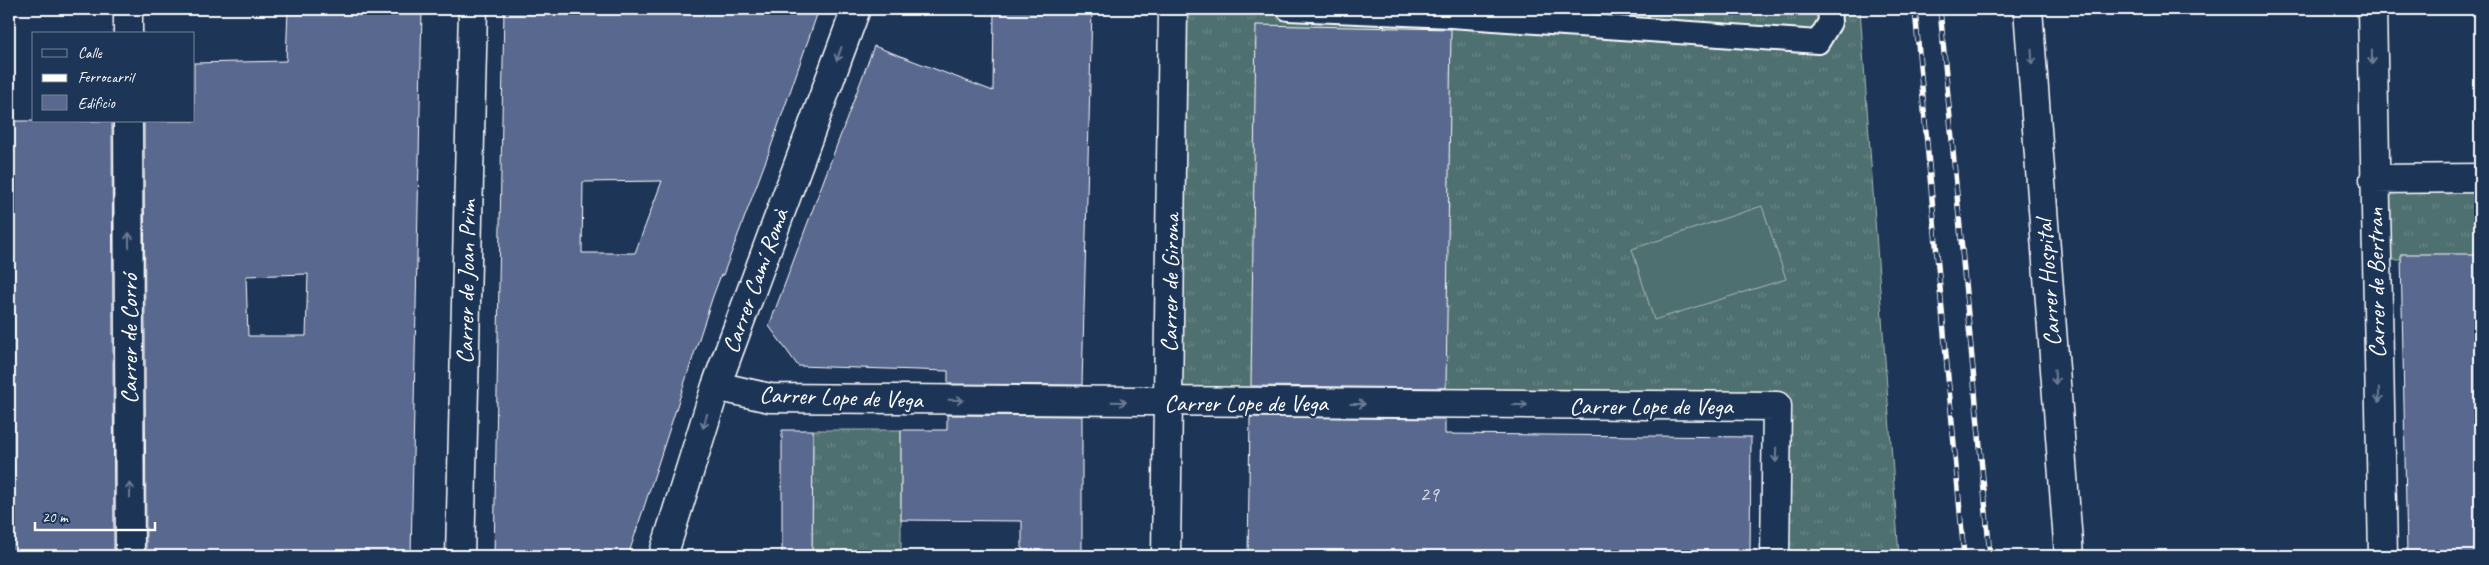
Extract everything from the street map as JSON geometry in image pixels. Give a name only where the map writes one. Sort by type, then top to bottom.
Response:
[{"type":"street","points":[[128,9],[128,32]]},
{"type":"street","name":"Carrer de Joan Prim","points":[[460,556],[472,9]]},
{"type":"street","name":"Carrer Camí Romà","points":[[663,556],[716,386],[856,9]]},
{"type":"street","name":"Carrer de Girona","points":[[1166,556],[1174,9]]},
{"type":"street","name":"Carrer Hospital","points":[[2028,9],[2069,556]]},
{"type":"street","name":"Carrer de Bertran","points":[[2372,9],[2383,556]]},
{"type":"street","name":"Carrer de Corró","points":[[128,122],[130,556]]},
{"type":"street","points":[[2374,179],[2480,178]]},
{"type":"street","name":"Carrer Lope de Vega","points":[[716,386],[770,398],[1169,403],[1777,406],[1775,556]]},
{"type":"lane","points":[[1288,9],[1451,16],[1818,42],[1830,22],[1828,9]]},
{"type":"green space","points":[[1173,9],[1860,9],[1899,556],[1775,556],[1777,407],[1169,403]]},
{"type":"green space","points":[[2480,169],[2480,260],[2376,260],[2374,170]]},
{"type":"green space","points":[[1762,206],[1786,279],[1654,320],[1632,249]]},
{"type":"green space","points":[[813,430],[901,430],[901,556],[812,556]]},
{"type":"building","points":[[288,9],[422,9],[411,556],[146,556],[144,122],[195,122],[195,63],[286,61]],"holes":[[[308,274],[306,336],[248,336],[246,276]]]},
{"type":"building","points":[[504,9],[819,9],[768,155],[723,275],[721,275],[713,296],[628,556],[494,556]],"holes":[[[662,181],[635,253],[582,253],[583,182]]]},
{"type":"building","points":[[994,9],[1092,9],[1082,385],[948,384],[948,371],[798,366],[769,326],[874,46],[993,91]]},
{"type":"building","points":[[1256,25],[1451,29],[1446,388],[1251,386]]},
{"type":"building","points":[[9,121],[112,122],[114,556],[9,556]]},
{"type":"building","points":[[2401,254],[2480,254],[2480,556],[2407,556]]},
{"type":"building","points":[[947,415],[1082,416],[1082,556],[1022,556],[1022,521],[901,520],[901,430],[947,430]]},
{"type":"building","points":[[1250,417],[1445,419],[1445,434],[1751,437],[1750,554],[1374,551],[1374,556],[1248,556]]},
{"type":"building","points":[[782,430],[813,430],[812,556],[782,556]]},
{"type":"railway","points":[[1915,9],[1964,556]]},
{"type":"railway","points":[[1940,9],[1990,556]]}]
